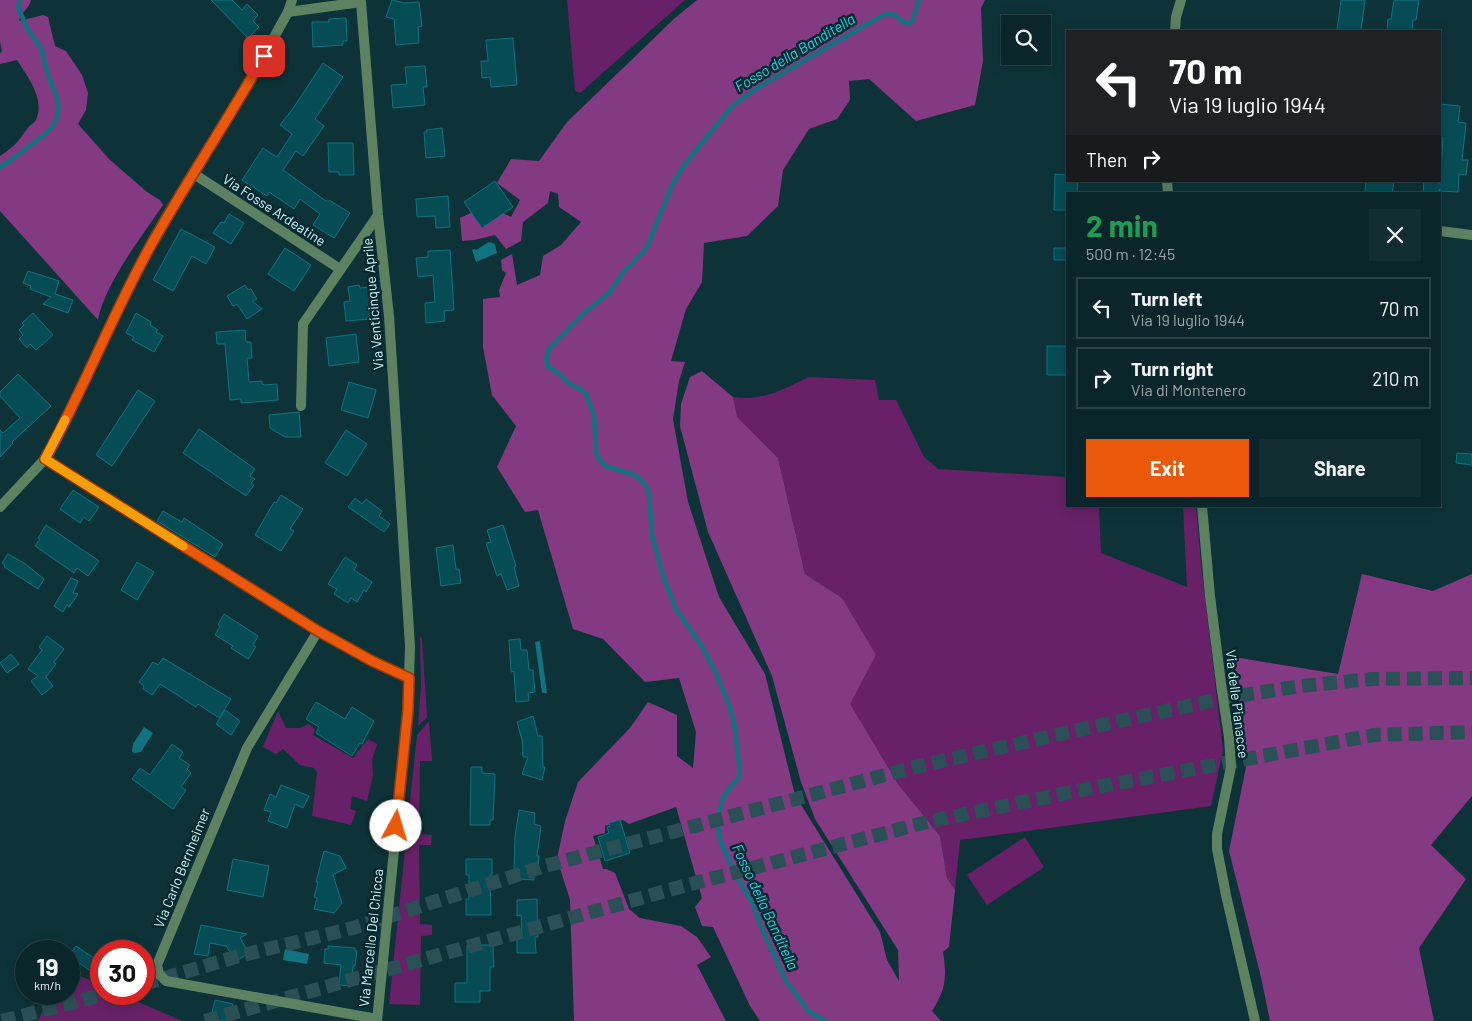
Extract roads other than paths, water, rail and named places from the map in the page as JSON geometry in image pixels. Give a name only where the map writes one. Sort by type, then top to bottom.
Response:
[{"type":"street","points":[[0,507],[45,459],[151,245],[247,86],[288,12],[292,0]]},
{"type":"street","points":[[1175,30],[1176,17],[1181,0]]},
{"type":"street","name":"Via Venticinque Aprile","points":[[288,12],[361,2],[378,216],[389,316],[410,646],[409,678]]},
{"type":"street","name":"Via Fosse Ardeatine","points":[[194,174],[340,269]]},
{"type":"street","points":[[302,406],[303,324],[378,216]]},
{"type":"street","points":[[1441,231],[1472,235]]},
{"type":"street","points":[[45,459],[318,631],[372,661],[409,678]]},
{"type":"street","name":"Via delle Pianacce","points":[[1202,507],[1211,606],[1230,737],[1231,767],[1217,834],[1217,848],[1226,896],[1255,1021]]},
{"type":"street","name":"Via Carlo Bernheimer","points":[[318,631],[247,748],[157,965],[159,974],[166,981],[377,1020]]},
{"type":"street","name":"Via Marcello Del Chicca","points":[[377,1020],[408,710],[409,678]]},
{"type":"water","points":[[489,242],[495,244],[497,253],[476,262],[472,250],[476,250]]},
{"type":"water","points":[[540,641],[547,693],[542,693],[535,642]]},
{"type":"water","points":[[144,727],[153,733],[141,752],[134,753],[132,751],[133,744]]},
{"type":"water","points":[[285,949],[309,954],[307,964],[283,960]]},
{"type":"waterway","points":[[0,167],[45,134],[53,126],[58,114],[58,101],[48,75],[41,48],[27,28],[18,7],[20,0]]},
{"type":"waterway","name":"Fosso della Banditella","points":[[826,1021],[809,1012],[786,981],[752,902],[735,874],[719,838],[718,818],[722,800],[738,779],[740,771],[734,723],[715,671],[701,645],[676,609],[664,579],[652,536],[649,494],[646,486],[632,474],[605,466],[596,451],[594,416],[587,396],[582,390],[568,383],[557,372],[548,367],[546,359],[549,349],[583,314],[609,293],[624,271],[643,252],[649,242],[672,185],[684,165],[733,105],[759,87],[880,17],[892,14],[908,24],[912,21],[919,0]]},
{"type":"tunnel","points":[[155,981],[239,956],[353,928],[545,866],[915,767],[1224,698],[1301,686],[1372,679],[1472,678]]},
{"type":"tunnel","points":[[205,1021],[680,887],[927,822],[1081,790],[1374,735],[1472,732]]},
{"type":"tunnel","points":[[2,1021],[90,998]]}]
